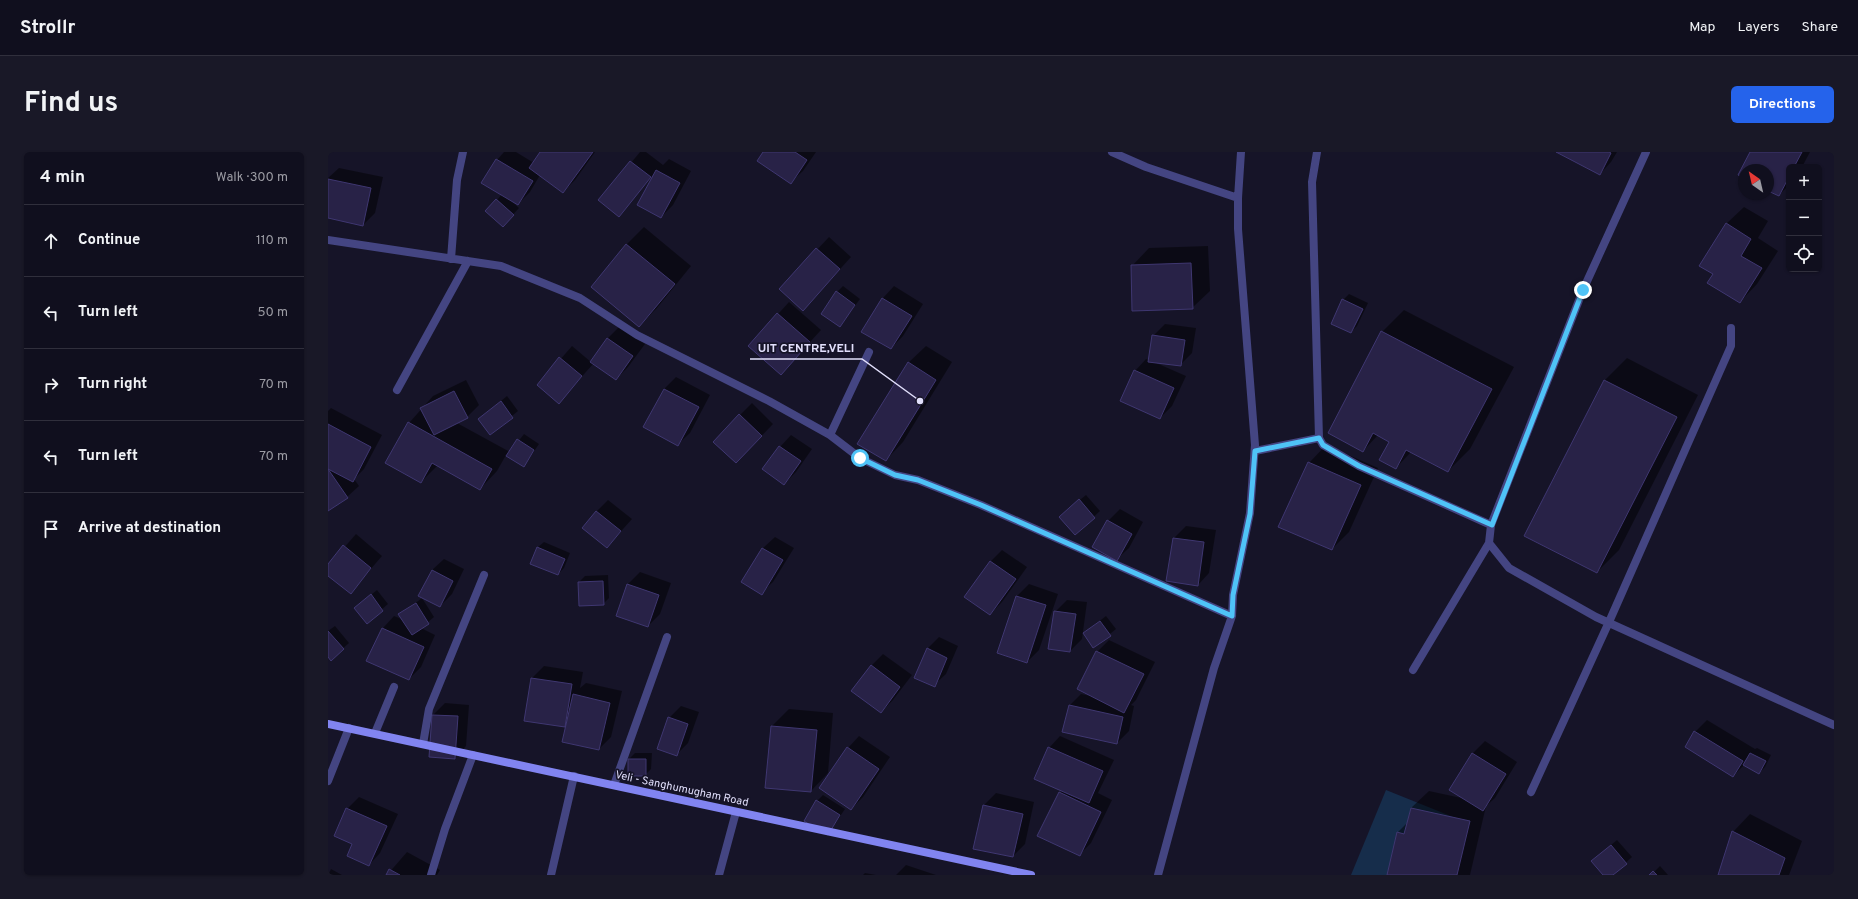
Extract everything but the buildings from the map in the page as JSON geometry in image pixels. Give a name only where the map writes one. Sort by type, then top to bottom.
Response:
[{"type":"main road","name":"Veli - Sanghumugham Road","points":[[328,724],[1031,875]]},
{"type":"street","points":[[451,259],[457,180],[463,152]]},
{"type":"street","points":[[1112,152],[1146,167],[1238,198]]},
{"type":"street","points":[[1158,875],[1214,668],[1232,616],[1233,595],[1250,514],[1255,451],[1239,241],[1238,198],[1241,152]]},
{"type":"street","points":[[1317,152],[1312,182],[1319,438],[1323,445],[1359,466],[1492,525]]},
{"type":"street","points":[[1413,670],[1489,543],[1492,525],[1583,290],[1646,152]]},
{"type":"street","points":[[328,240],[501,266],[580,298],[637,335],[769,401],[830,435],[860,458],[895,475],[918,480],[981,505],[1232,616]]},
{"type":"street","points":[[397,390],[468,262]]},
{"type":"street","points":[[1531,792],[1731,346],[1731,328]]},
{"type":"street","points":[[830,435],[869,352]]},
{"type":"street","points":[[1255,451],[1319,438]]},
{"type":"street","points":[[1489,543],[1509,568],[1608,622],[1834,725]]},
{"type":"street","points":[[423,744],[429,709],[484,575]]},
{"type":"street","points":[[614,785],[667,637]]},
{"type":"street","points":[[375,733],[394,687]]},
{"type":"street","points":[[328,781],[349,728]]},
{"type":"street","points":[[431,875],[445,828],[473,755]]},
{"type":"street","points":[[551,875],[574,776]]},
{"type":"street","points":[[719,875],[736,812]]},
{"type":"water","points":[[1386,790],[1468,823],[1446,875],[1351,875]]},
{"type":"place","name":"UIT CENTRE,VELI","points":[[920,401]]},
{"type":"route","points":[[860,458],[895,475],[918,480],[1014,519],[1138,576],[1232,616],[1233,595],[1250,514],[1255,451],[1319,438],[1323,445],[1359,466],[1492,525],[1583,290]]}]
